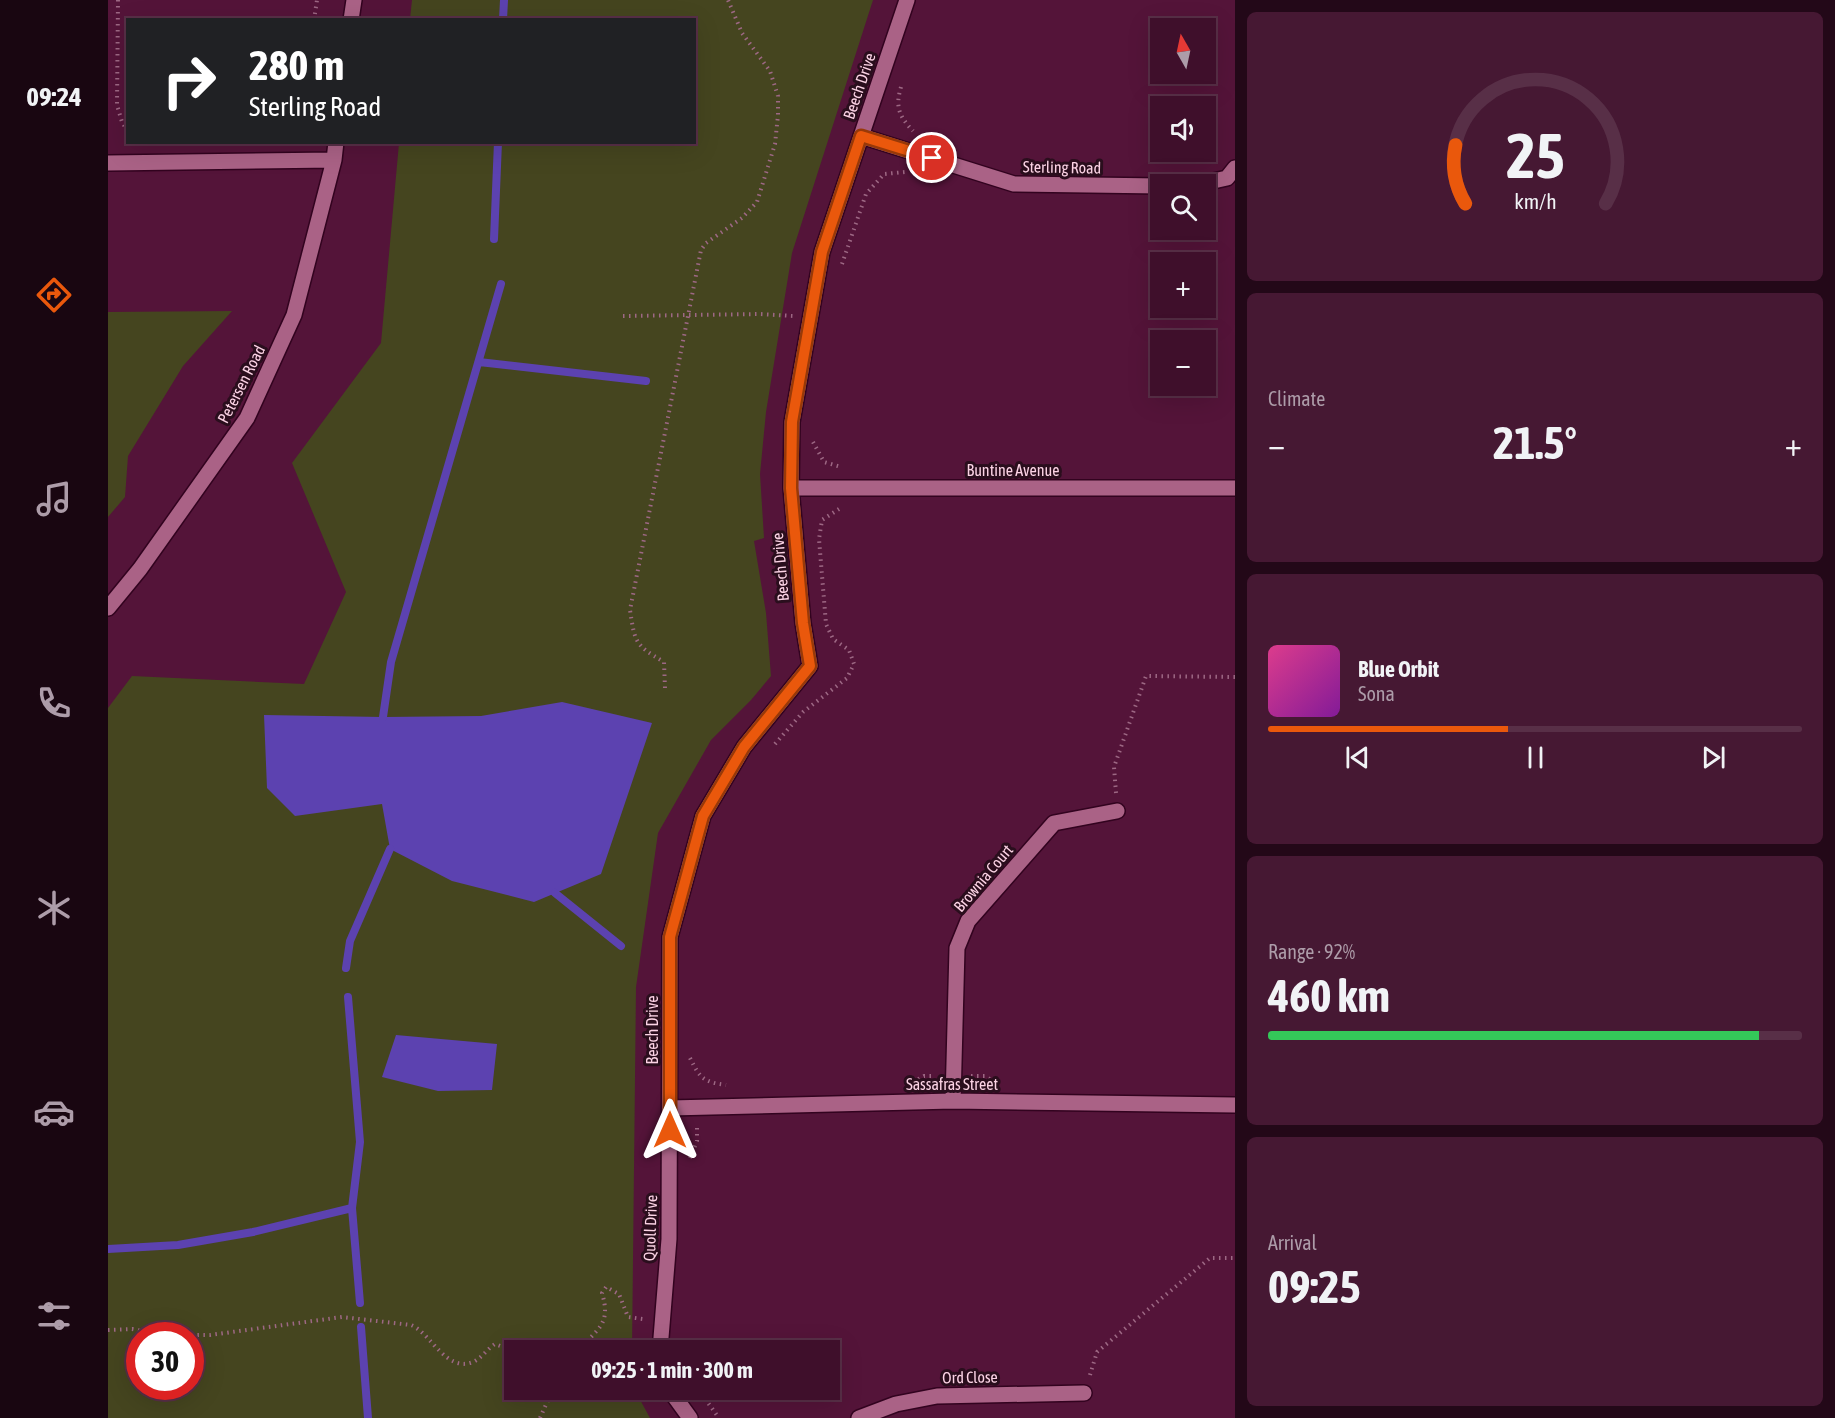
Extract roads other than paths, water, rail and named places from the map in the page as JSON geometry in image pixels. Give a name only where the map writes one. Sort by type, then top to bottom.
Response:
[{"type":"street","points":[[351,18],[354,0]]},
{"type":"street","name":"Beech Drive","points":[[670,1108],[670,937],[703,816],[744,747],[810,666],[803,623],[791,488],[792,422],[822,252],[907,0]]},
{"type":"street","name":"Sterling Road","points":[[861,136],[1014,184],[1150,186]]},
{"type":"street","name":"Petersen Road","points":[[108,608],[140,569],[247,418],[294,315],[334,160],[336,144]]},
{"type":"street","points":[[108,163],[334,160]]},
{"type":"street","points":[[1216,180],[1227,178],[1235,168]]},
{"type":"street","name":"Buntine Avenue","points":[[791,488],[1235,488]]},
{"type":"street","name":"Brownia Court","points":[[953,1101],[957,948],[968,921],[1054,823],[1117,811]]},
{"type":"street","name":"Sassafras Street","points":[[670,1108],[953,1101],[1235,1105]]},
{"type":"street","name":"Quoll Drive","points":[[661,1340],[669,1239],[670,1108]]},
{"type":"street","name":"Ord Close","points":[[859,1418],[896,1404],[937,1396],[1084,1393]]},
{"type":"street","points":[[677,1400],[690,1418]]},
{"type":"waterway","points":[[503,18],[504,0]]},
{"type":"waterway","points":[[494,239],[498,144]]},
{"type":"waterway","points":[[383,717],[391,662],[501,284]]},
{"type":"waterway","points":[[479,362],[646,381]]},
{"type":"waterway","points":[[346,968],[350,941],[390,849]]},
{"type":"waterway","points":[[555,893],[621,946]]},
{"type":"waterway","points":[[348,997],[360,1142],[352,1208],[360,1303]]},
{"type":"waterway","points":[[108,1249],[178,1245],[253,1232],[352,1208]]},
{"type":"waterway","points":[[361,1327],[368,1418]]}]
